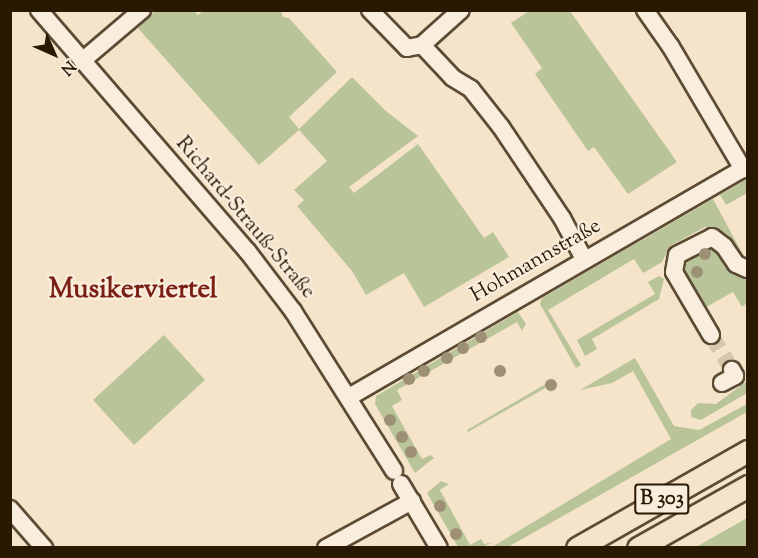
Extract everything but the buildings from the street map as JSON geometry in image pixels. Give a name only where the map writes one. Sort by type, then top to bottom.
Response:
[{"type":"main road","name":"B 303","points":[[577,548],[747,451]]},
{"type":"main road","name":"B 303","points":[[638,548],[747,486]]},
{"type":"street","name":"Richard-Strauß-Straße","points":[[39,10],[248,252],[304,326],[398,477],[439,548]]},
{"type":"street","points":[[82,60],[142,10]]},
{"type":"street","points":[[370,10],[400,44],[407,48],[422,45],[461,10]]},
{"type":"street","points":[[645,10],[672,47],[745,168]]},
{"type":"street","points":[[422,45],[453,78],[471,89],[501,127],[562,218],[584,259]]},
{"type":"street","name":"Hohmannstraße","points":[[349,397],[584,259],[745,168]]},
{"type":"street","points":[[711,335],[674,272],[676,255],[712,237],[724,246],[736,264],[747,269]]},
{"type":"street","points":[[326,548],[412,501]]},
{"type":"street","points":[[10,509],[44,548]]},
{"type":"green space","points":[[155,11],[194,11],[198,15],[203,11],[281,11],[283,17],[289,18],[337,72],[289,117],[299,129],[352,77],[386,111],[418,136],[349,187],[354,193],[418,144],[484,238],[493,232],[509,257],[424,307],[404,273],[366,295],[352,271],[297,206],[304,200],[294,190],[327,161],[299,130],[259,165],[137,27]]},
{"type":"green space","points":[[529,11],[570,11],[677,162],[628,194],[594,147],[588,151],[535,74],[542,68],[511,23]]},
{"type":"green space","points":[[747,179],[747,193],[726,205],[720,195]]},
{"type":"green space","points":[[713,199],[747,262],[727,234],[705,227],[670,246],[662,262],[643,273],[634,259],[548,310],[581,365],[576,368],[540,304],[542,298]]},
{"type":"green space","points":[[709,240],[747,279],[747,303],[742,307],[733,292],[701,310],[678,260]]},
{"type":"green space","points":[[659,276],[664,279],[659,299],[592,339],[597,349],[585,356],[577,340],[655,294],[648,282]]},
{"type":"green space","points":[[518,312],[526,324],[522,331],[517,322],[397,390],[402,400],[392,406],[422,459],[431,455],[434,458],[415,473],[375,404],[376,396]]},
{"type":"green space","points":[[164,335],[205,380],[134,445],[93,400]]},
{"type":"green space","points":[[635,358],[674,426],[699,430],[747,404],[747,412],[508,547],[492,547],[671,439],[633,371],[612,383],[580,390]]},
{"type":"green space","points":[[554,379],[556,385],[550,392],[547,387],[468,432],[467,430]]},
{"type":"green space","points":[[747,381],[747,393],[701,420],[691,417],[691,410],[698,403],[716,404]]},
{"type":"green space","points":[[441,481],[449,484],[440,490],[470,545],[481,539],[484,544],[493,542],[482,547],[458,547],[427,493]]},
{"type":"green space","points":[[747,518],[747,547],[696,547]]},
{"type":"tunnel","points":[[711,335],[732,370]]},
{"type":"district","name":"Musikerviertel","points":[[133,291]]}]
